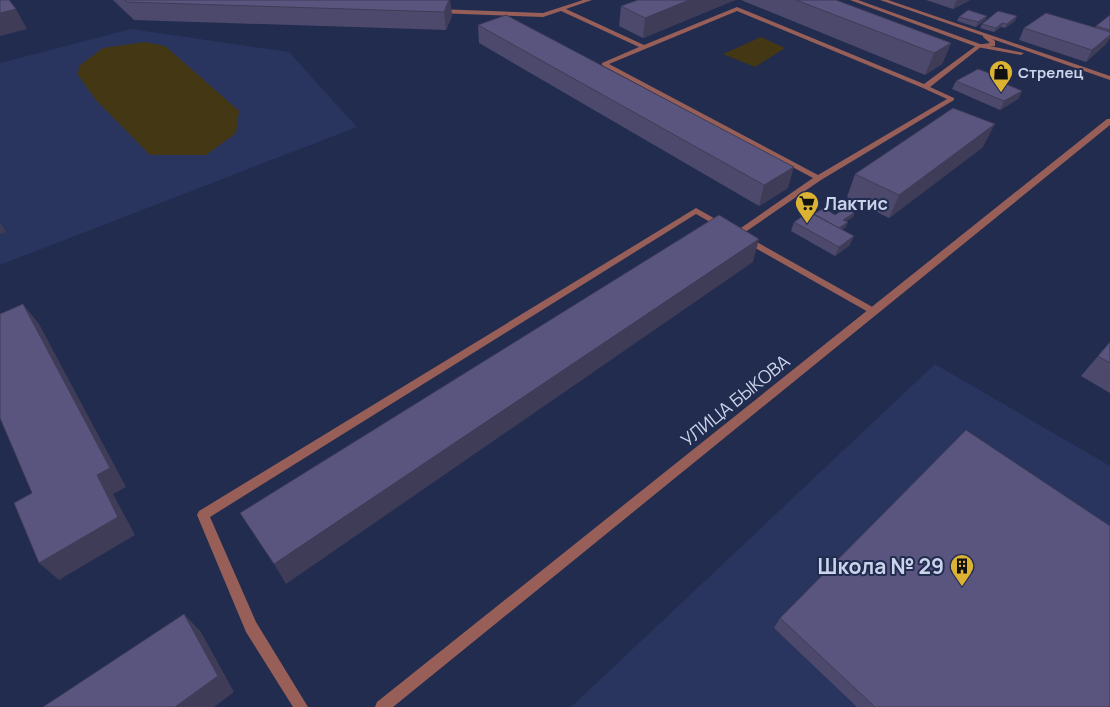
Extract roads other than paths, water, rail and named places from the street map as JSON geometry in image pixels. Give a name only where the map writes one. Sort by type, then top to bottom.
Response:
[{"type":"street","points":[[433,11],[543,15],[589,0]]},
{"type":"street","points":[[853,0],[979,46],[1057,59]]},
{"type":"street","points":[[883,0],[1110,78]]},
{"type":"street","points":[[561,9],[644,47]]},
{"type":"street","points":[[738,234],[818,178],[952,100],[737,9],[604,64],[818,178]]},
{"type":"street","points":[[925,87],[979,46],[993,44],[985,36]]},
{"type":"street","name":"УЛИЦА БЫКОВА","points":[[382,707],[1110,120]]},
{"type":"street","points":[[301,707],[251,627],[204,515],[696,211],[873,311]]},
{"type":"place","name":"Стрелец","points":[[1001,93]]},
{"type":"place","name":"Лактис","points":[[807,224]]},
{"type":"place","name":"Школа № 29","points":[[962,587]]}]
